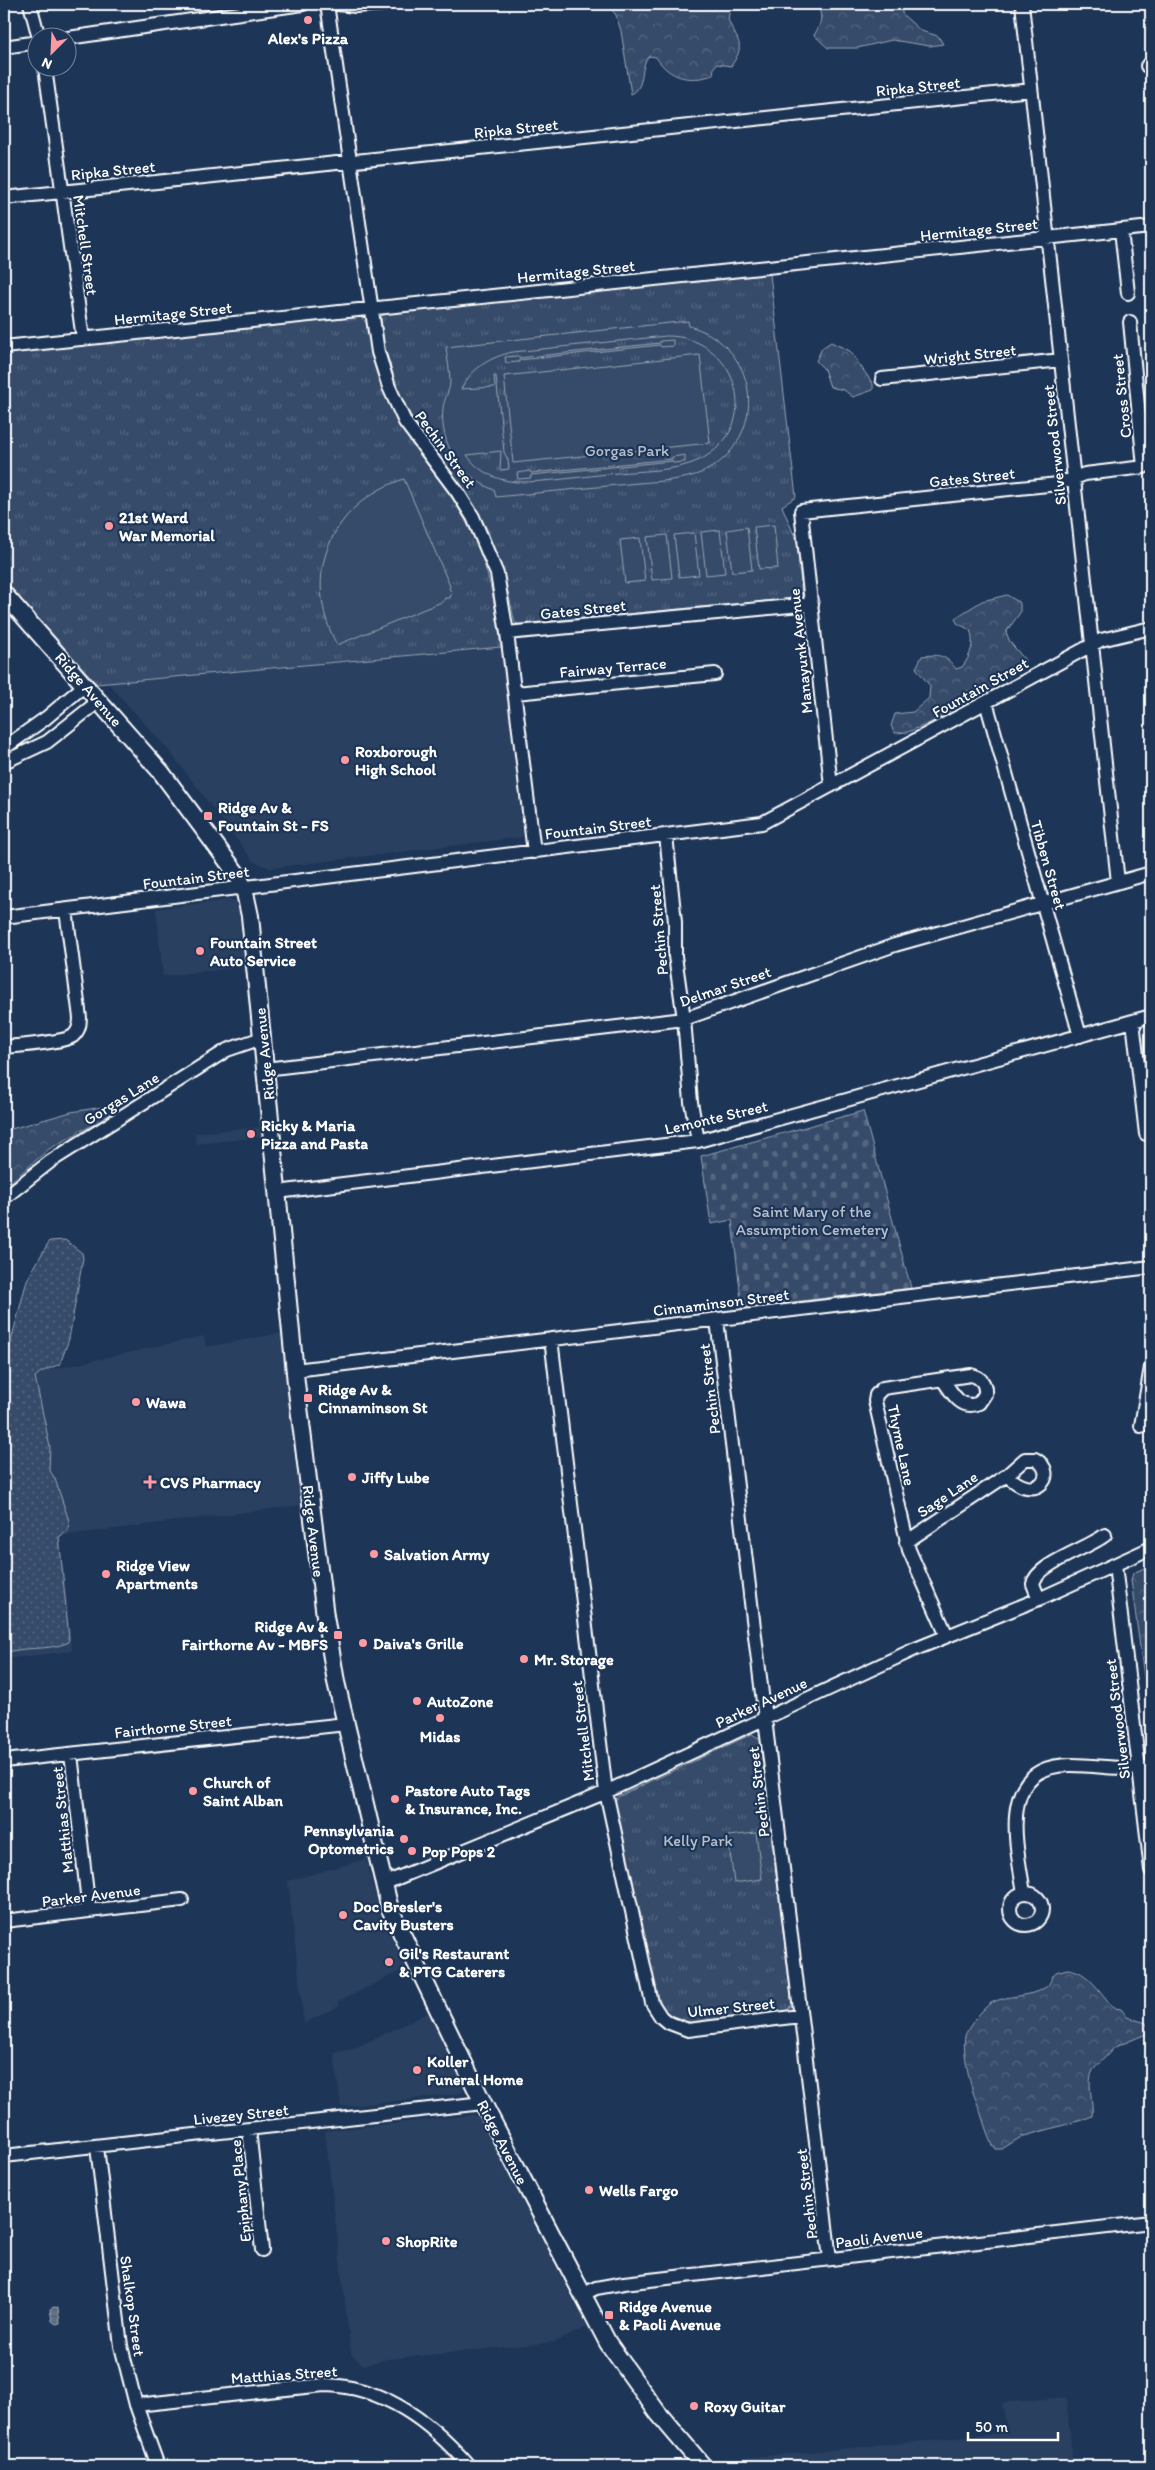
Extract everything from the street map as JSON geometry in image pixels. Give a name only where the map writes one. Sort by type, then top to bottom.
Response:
[{"type":"main road","name":"Ridge Avenue","points":[[6,601],[99,700],[161,772],[226,858],[244,888],[250,916],[295,1370],[326,1624],[346,1724],[383,1884],[394,1921],[483,2103],[608,2343],[633,2380],[703,2466]]},
{"type":"street","points":[[30,4],[36,28]]},
{"type":"street","points":[[78,37],[303,4]]},
{"type":"street","name":"Pechin Street","points":[[327,4],[378,352],[396,404],[416,440],[458,493],[485,542],[497,574],[515,693],[534,852]]},
{"type":"street","points":[[338,4],[355,6],[387,4]]},
{"type":"street","points":[[1022,4],[1036,4]]},
{"type":"street","name":"Silverwood Street","points":[[1022,4],[1118,882]]},
{"type":"street","points":[[4,47],[28,43]]},
{"type":"street","name":"Mitchell Street","points":[[46,78],[82,339]]},
{"type":"street","name":"Ripka Street","points":[[4,198],[1031,90]]},
{"type":"street","name":"Hermitage Street","points":[[4,347],[1151,227]]},
{"type":"street","points":[[1121,230],[1128,293]]},
{"type":"street","name":"Cross Street","points":[[1130,322],[1144,467]]},
{"type":"street","name":"Wright Street","points":[[882,379],[1061,360]]},
{"type":"street","name":"Gates Street","points":[[801,511],[1058,484],[1085,474],[1144,467]]},
{"type":"street","name":"Manayunk Avenue","points":[[801,511],[831,786]]},
{"type":"street","name":"Gates Street","points":[[507,633],[812,604]]},
{"type":"street","name":"Fountain Street","points":[[4,917],[762,823],[1092,644],[1108,637],[1151,628]]},
{"type":"street","name":"Fairway Terrace","points":[[515,693],[715,674]]},
{"type":"street","points":[[4,748],[46,718],[85,685]]},
{"type":"street","points":[[4,762],[47,742],[99,700]]},
{"type":"street","name":"Tibben Street","points":[[986,702],[1080,1036]]},
{"type":"street","name":"Pechin Street","points":[[666,835],[675,922],[675,956],[684,1019],[691,1102],[698,1141]]},
{"type":"street","name":"Delmar Street","points":[[265,1069],[684,1019],[880,949],[1151,874]]},
{"type":"street","points":[[4,1047],[65,1039],[76,1032],[80,1018],[66,910]]},
{"type":"street","name":"Lemonte Street","points":[[277,1192],[698,1141],[1151,1016]]},
{"type":"street","points":[[1133,1021],[1146,1088],[1146,1134]]},
{"type":"street","name":"Gorgas Lane","points":[[4,1198],[51,1161],[227,1050],[262,1038]]},
{"type":"street","name":"Cinnaminson Street","points":[[295,1370],[1151,1267]]},
{"type":"street","name":"Pechin Street","points":[[717,1320],[830,2259]]},
{"type":"street","name":"Mitchell Street","points":[[551,1339],[606,1792],[650,1996],[656,2011],[666,2022]]},
{"type":"street","points":[[1141,1426],[1142,1390],[1151,1367]]},
{"type":"street","name":"Thyme Lane","points":[[906,1542],[875,1398],[884,1388],[943,1380]]},
{"type":"street","name":"Sage Lane","points":[[906,1542],[1007,1475]]},
{"type":"street","points":[[1039,1600],[1033,1584],[1036,1576],[1056,1562],[1095,1543],[1105,1535]]},
{"type":"street","points":[[906,1542],[947,1636]]},
{"type":"street","name":"Parker Avenue","points":[[383,1884],[606,1792],[947,1636],[1039,1600],[1151,1548]]},
{"type":"street","name":"Silverwood Street","points":[[1115,1565],[1145,1768],[1151,1870]]},
{"type":"street","name":"Fairthorne Street","points":[[4,1761],[346,1724]]},
{"type":"street","name":"Matthias Street","points":[[71,1754],[89,1911]]},
{"type":"street","points":[[1024,1893],[1014,1818],[1018,1800],[1027,1784],[1040,1773],[1065,1765],[1120,1770],[1145,1768]]},
{"type":"street","name":"Parker Avenue","points":[[4,1921],[182,1900]]},
{"type":"street","name":"Ulmer Street","points":[[666,2022],[680,2028],[695,2030],[800,2016]]},
{"type":"street","name":"Livezey Street","points":[[4,2156],[483,2103]]},
{"type":"street","name":"Epiphany Place","points":[[250,2129],[262,2250]]},
{"type":"street","name":"Shalkop Street","points":[[97,2147],[121,2346],[136,2405],[158,2466]]},
{"type":"street","name":"Paoli Avenue","points":[[582,2295],[596,2288],[617,2284],[1151,2222]]},
{"type":"street","name":"Matthias Street","points":[[136,2405],[324,2384],[355,2387],[379,2394],[400,2405],[446,2443],[468,2466]]},
{"type":"shaded area","name":"Roxborough High School","points":[[501,647],[523,837],[270,868],[253,861],[171,753],[108,683]]},
{"type":"shaded area","points":[[228,900],[234,901],[238,907],[245,967],[163,976],[156,909]]},
{"type":"shaded area","points":[[261,1127],[262,1137],[196,1144],[195,1133]]},
{"type":"shaded area","points":[[281,1333],[300,1505],[60,1536],[72,1651],[4,1659],[4,1393],[9,1379],[204,1336],[206,1347]]},
{"type":"shaded area","points":[[366,1859],[380,1914],[406,1968],[338,2002],[339,2006],[304,2023],[288,1881]]},
{"type":"shaded area","points":[[428,2013],[463,2084],[463,2092],[341,2107],[334,2053],[353,2049]]},
{"type":"shaded area","points":[[472,2115],[479,2117],[587,2327],[555,2342],[388,2359],[363,2365],[351,2354],[325,2131]]},
{"type":"shaded area","points":[[58,2308],[60,2323],[56,2324],[52,2321],[50,2309]]},
{"type":"shaded area","points":[[1066,2397],[1073,2466],[726,2466],[736,2459],[1008,2433],[1002,2403]]},
{"type":"green space","points":[[607,4],[731,4],[728,19],[739,41],[739,52],[731,66],[717,64],[714,67],[713,75],[696,79],[673,74],[656,57],[649,56],[644,65],[639,87],[631,94],[621,31],[616,15]]},
{"type":"green space","points":[[816,4],[876,4],[879,9],[891,9],[892,4],[902,4],[902,14],[921,31],[938,36],[943,44],[930,46],[892,40],[857,48],[828,48],[814,35],[821,20]]},
{"type":"green space","name":"Gorgas Park","points":[[770,274],[796,497],[782,506],[797,542],[802,595],[798,598],[515,623],[505,579],[487,529],[474,505],[437,455],[408,411],[399,393],[384,345],[381,317],[385,314]]},
{"type":"green space","points":[[360,317],[366,324],[376,363],[400,423],[412,444],[459,510],[478,547],[495,604],[501,647],[97,684],[4,580],[4,353]]},
{"type":"green space","points":[[688,321],[689,326],[718,340],[739,364],[744,374],[749,397],[746,421],[742,433],[729,454],[720,462],[700,473],[670,480],[496,497],[494,490],[482,484],[462,468],[449,447],[443,422],[443,408],[450,382],[446,347]],"holes":[[[666,336],[690,339],[709,349],[724,364],[734,383],[737,403],[734,423],[723,441],[705,457],[683,466],[658,470],[518,482],[496,478],[483,471],[467,455],[501,451],[500,470],[509,469],[508,460],[504,452],[496,376],[494,376],[495,387],[461,389],[476,369],[489,360],[513,352]]]},
{"type":"green space","points":[[673,340],[673,346],[661,347],[660,345],[519,360],[519,362],[506,363],[505,357],[518,356],[519,358]]},
{"type":"green space","points":[[831,342],[850,351],[873,384],[873,390],[853,397],[844,390],[830,387],[824,369],[816,361],[822,348]]},
{"type":"green space","points":[[700,355],[710,443],[513,463],[504,376]]},
{"type":"green space","points":[[685,455],[685,462],[673,463],[672,461],[531,475],[531,478],[518,479],[517,473],[672,459],[672,457]]},
{"type":"green space","points":[[404,479],[450,586],[449,589],[452,592],[450,598],[445,598],[444,601],[337,645],[326,619],[321,593],[322,568],[329,545],[341,524],[357,505],[378,490]]},
{"type":"green space","points":[[774,525],[778,568],[759,569],[754,527]]},
{"type":"green space","points":[[747,527],[752,570],[732,572],[727,530]]},
{"type":"green space","points":[[720,530],[725,573],[706,575],[701,532]]},
{"type":"green space","points":[[694,533],[699,575],[679,577],[674,535]]},
{"type":"green space","points":[[667,535],[672,578],[652,580],[647,537]]},
{"type":"green space","points":[[640,538],[645,581],[625,583],[620,540]]},
{"type":"green space","points":[[1007,595],[1020,603],[1020,613],[1006,632],[1010,642],[1025,660],[1022,668],[930,723],[908,732],[895,733],[891,726],[895,714],[913,712],[929,698],[930,686],[916,668],[922,656],[942,656],[956,669],[962,667],[968,658],[972,639],[970,630],[957,623],[955,618],[982,601]]},
{"type":"green space","points":[[109,1106],[113,1110],[107,1117],[49,1149],[4,1188],[4,1131],[71,1112]]},
{"type":"green space","name":"Saint Mary of the Assumption Cemetery","points":[[863,1111],[911,1288],[742,1308],[732,1220],[711,1224],[701,1156]]},
{"type":"green space","points":[[65,1240],[82,1253],[83,1258],[69,1339],[60,1364],[41,1372],[35,1377],[50,1447],[49,1469],[55,1479],[69,1521],[68,1531],[59,1537],[69,1639],[67,1643],[59,1645],[4,1653],[4,1368],[27,1280],[50,1241]]},
{"type":"green space","points":[[1151,1565],[1151,1706],[1146,1692],[1131,1580],[1133,1573]]},
{"type":"green space","name":"Kelly Park","points":[[752,1734],[760,1739],[792,2004],[787,2011],[685,2022],[674,2018],[665,2011],[657,1995],[615,1801],[619,1796]]},
{"type":"green space","points":[[756,1833],[762,1879],[734,1883],[728,1836]]},
{"type":"green space","points":[[1067,1969],[1081,1973],[1099,1989],[1114,2008],[1121,2009],[1127,2017],[1146,2023],[1151,2032],[1115,2047],[1093,2070],[1090,2081],[1092,2116],[1021,2137],[1002,2149],[996,2149],[987,2133],[971,2086],[967,2068],[965,2036],[976,2018],[991,2003],[1040,1990],[1048,1986],[1056,1972]]},
{"type":"place","name":"Alex's Pizza","points":[[308,20]]},
{"type":"place","name":"21st Ward War Memorial","points":[[109,526]]},
{"type":"place","name":"Roxborough High School","points":[[345,760]]},
{"type":"place","name":"Ridge Av & Fountain St - FS","points":[[208,816]]},
{"type":"place","name":"Fountain Street Auto Service","points":[[200,951]]},
{"type":"place","name":"Ricky & Maria Pizza and Pasta","points":[[251,1134]]},
{"type":"place","name":"Ridge Av & Cinnaminson St","points":[[308,1398]]},
{"type":"place","name":"Wawa","points":[[136,1402]]},
{"type":"place","name":"Jiffy Lube","points":[[352,1477]]},
{"type":"place","name":"CVS Pharmacy","points":[[150,1482]]},
{"type":"place","name":"Salvation Army","points":[[374,1554]]},
{"type":"place","name":"Ridge View Apartments","points":[[106,1574]]},
{"type":"place","name":"Ridge Av & Fairthorne Av - MBFS","points":[[338,1635]]},
{"type":"place","name":"Daiva's Grille","points":[[363,1643]]},
{"type":"place","name":"Mr. Storage","points":[[524,1659]]},
{"type":"place","name":"AutoZone","points":[[417,1701]]},
{"type":"place","name":"Midas","points":[[440,1718]]},
{"type":"place","name":"Church of Saint Alban","points":[[193,1791]]},
{"type":"place","name":"Pastore Auto Tags & Insurance, Inc.","points":[[395,1799]]},
{"type":"place","name":"Pennsylvania Optometrics","points":[[404,1839]]},
{"type":"place","name":"Pop Pops 2","points":[[412,1851]]},
{"type":"place","name":"Doc Bresler's Cavity Busters","points":[[343,1915]]},
{"type":"place","name":"Gil's Restaurant & PTG Caterers","points":[[389,1962]]},
{"type":"place","name":"Koller Funeral Home","points":[[417,2070]]},
{"type":"place","name":"Wells Fargo","points":[[589,2190]]},
{"type":"place","name":"ShopRite","points":[[386,2241]]},
{"type":"place","name":"Ridge Avenue & Paoli Avenue","points":[[609,2315]]},
{"type":"place","name":"Roxy Guitar","points":[[694,2406]]}]
